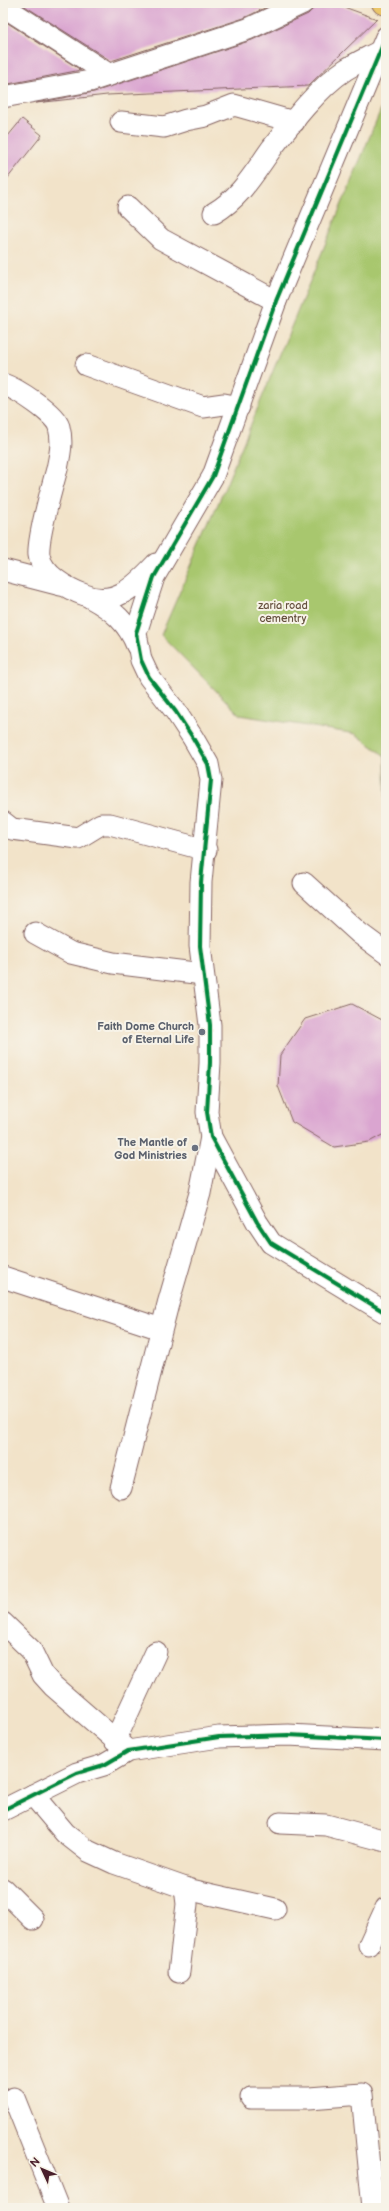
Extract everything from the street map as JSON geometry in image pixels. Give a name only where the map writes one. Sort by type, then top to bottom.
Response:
[{"type":"street","points":[[3,97],[90,81],[110,75],[248,29],[303,3]]},
{"type":"street","points":[[3,6],[110,75]]},
{"type":"street","points":[[214,213],[230,204],[294,122],[327,85],[345,70],[383,44]]},
{"type":"street","points":[[141,660],[136,633],[154,577],[213,476],[276,301],[383,44]]},
{"type":"street","points":[[121,122],[164,128],[186,120],[206,116],[234,105],[294,122]]},
{"type":"street","points":[[128,207],[161,239],[276,301]]},
{"type":"street","points":[[86,365],[203,407],[229,404],[239,407]]},
{"type":"street","points":[[3,384],[38,405],[59,425],[62,446],[41,536],[39,555],[47,570],[61,585]]},
{"type":"street","points":[[87,596],[106,599],[116,597],[144,577],[169,550]]},
{"type":"street","points":[[3,570],[61,585],[87,596],[115,612],[133,634],[141,660],[149,677],[176,712],[208,764],[211,780],[206,850],[201,882],[200,939],[210,1025],[210,1063],[207,1112],[211,1137],[257,1222],[271,1243],[386,1313]]},
{"type":"street","points":[[3,822],[12,829],[78,838],[101,824],[110,824],[206,850]]},
{"type":"street","points":[[304,883],[359,933],[386,953]]},
{"type":"street","points":[[35,933],[71,953],[113,963],[203,974]]},
{"type":"street","points":[[121,1488],[161,1329],[200,1193],[211,1137]]},
{"type":"street","points":[[3,1277],[161,1329]]},
{"type":"street","points":[[3,1623],[31,1650],[43,1675],[48,1681],[121,1746],[227,1737],[288,1735],[386,1740]]},
{"type":"street","points":[[3,1810],[77,1773],[104,1765],[121,1746],[156,1652]]},
{"type":"street","points":[[33,1795],[65,1833],[88,1851],[114,1863],[185,1888],[275,1909]]},
{"type":"street","points":[[280,1823],[326,1826],[386,1841]]},
{"type":"street","points":[[179,1972],[187,1904],[185,1888]]},
{"type":"street","points":[[3,1889],[33,1919]]},
{"type":"street","points":[[369,1945],[386,1908]]},
{"type":"street","points":[[251,2098],[290,2096],[309,2098],[362,2094],[373,2208]]},
{"type":"street","points":[[14,2098],[58,2208]]},
{"type":"green space","name":"zaria road cementry","points":[[386,97],[386,837],[385,756],[356,734],[240,715],[161,635],[221,497]]},
{"type":"building","points":[[20,3],[275,3],[244,18],[111,61]]},
{"type":"building","points":[[315,3],[333,3],[377,19],[308,86],[107,95],[36,103],[94,92],[252,40],[308,14],[313,9]]},
{"type":"building","points":[[3,20],[81,70],[3,85]]},
{"type":"building","points":[[22,119],[42,135],[3,184],[3,142]]},
{"type":"building","points":[[352,1004],[386,1022],[386,1133],[369,1142],[334,1147],[292,1122],[278,1086],[280,1055],[305,1019]]},
{"type":"cycle path","points":[[386,37],[276,301],[213,476],[154,577],[136,633],[141,660],[149,677],[176,712],[193,738],[208,764],[211,780],[201,882],[200,946],[210,1025],[210,1063],[207,1112],[211,1137],[257,1222],[271,1243],[386,1313]]},
{"type":"cycle path","points":[[3,1810],[77,1773],[104,1765],[128,1751],[219,1737],[288,1735],[386,1740]]},
{"type":"place","name":"Faith Dome Church of Eternal Life","points":[[202,1032]]},
{"type":"place","name":"The Mantle of God Ministries","points":[[195,1148]]}]
